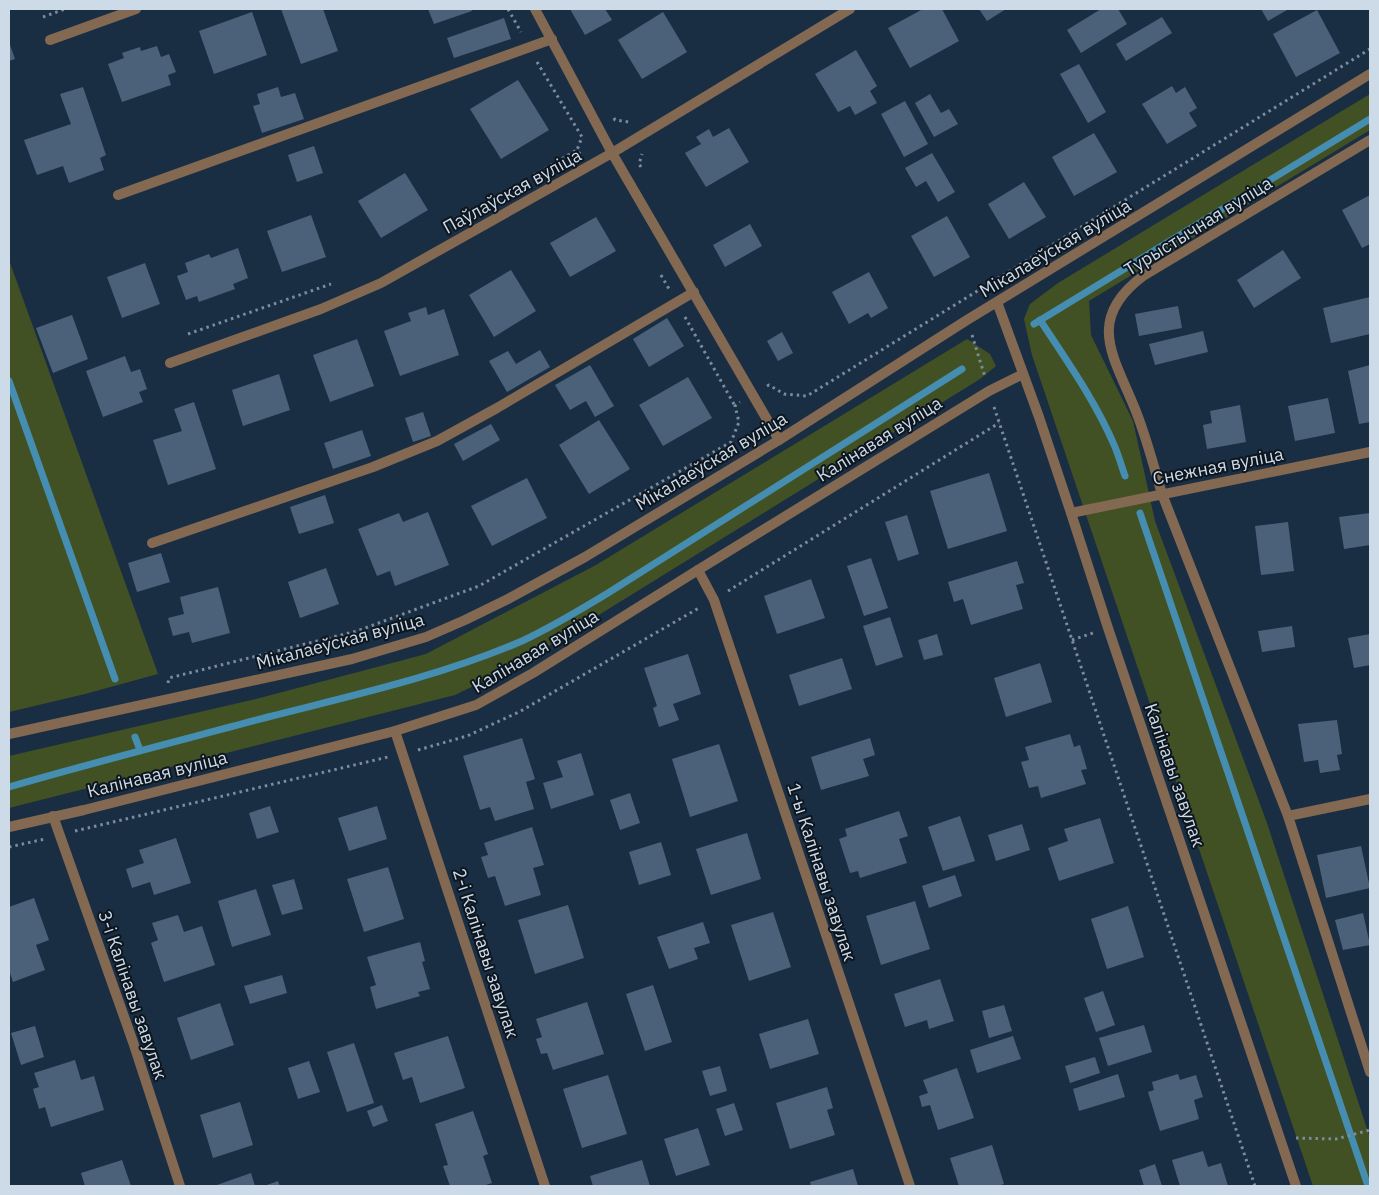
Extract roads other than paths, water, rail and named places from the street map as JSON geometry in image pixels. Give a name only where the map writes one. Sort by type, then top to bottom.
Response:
[{"type":"street","points":[[50,40],[136,9]]},
{"type":"street","points":[[535,9],[612,153],[779,440]]},
{"type":"street","name":"Паўлаўская вуліца","points":[[170,363],[321,309],[381,283],[638,138],[850,9]]},
{"type":"street","points":[[118,195],[552,39]]},
{"type":"street","name":"Мікалаеўская вуліца","points":[[9,734],[352,659],[426,637],[465,620],[585,557],[779,440],[967,320],[1370,74]]},
{"type":"street","name":"Турыстычная вуліца","points":[[1370,140],[1143,276],[1126,290],[1114,308],[1109,322],[1111,351],[1138,415],[1162,494],[1288,816],[1370,1072]]},
{"type":"street","points":[[152,544],[373,467],[437,441],[497,408],[694,292]]},
{"type":"street","name":"Калінавы завулак","points":[[997,302],[1072,513],[1108,628],[1296,1186]]},
{"type":"street","name":"Калінавая вуліца","points":[[9,827],[395,730],[476,705],[533,673],[989,390],[1023,374]]},
{"type":"street","name":"Снежная вуліца","points":[[1072,513],[1370,452]]},
{"type":"street","name":"1-ы Калінавы завулак","points":[[698,570],[714,600],[910,1186]]},
{"type":"street","name":"2-і Калінавы завулак","points":[[395,730],[545,1186]]},
{"type":"street","points":[[1288,816],[1370,799]]},
{"type":"street","name":"3-і Калінавы завулак","points":[[53,816],[133,1042],[180,1186]]},
{"type":"waterway","points":[[1034,324],[1370,119]]},
{"type":"waterway","points":[[1040,320],[1099,414],[1115,447],[1125,476]]},
{"type":"waterway","points":[[9,787],[138,751],[429,675],[522,641],[608,593],[962,369]]},
{"type":"waterway","points":[[9,381],[115,679]]},
{"type":"waterway","points":[[1140,513],[1368,1186]]},
{"type":"waterway","points":[[135,737],[140,750]]}]
